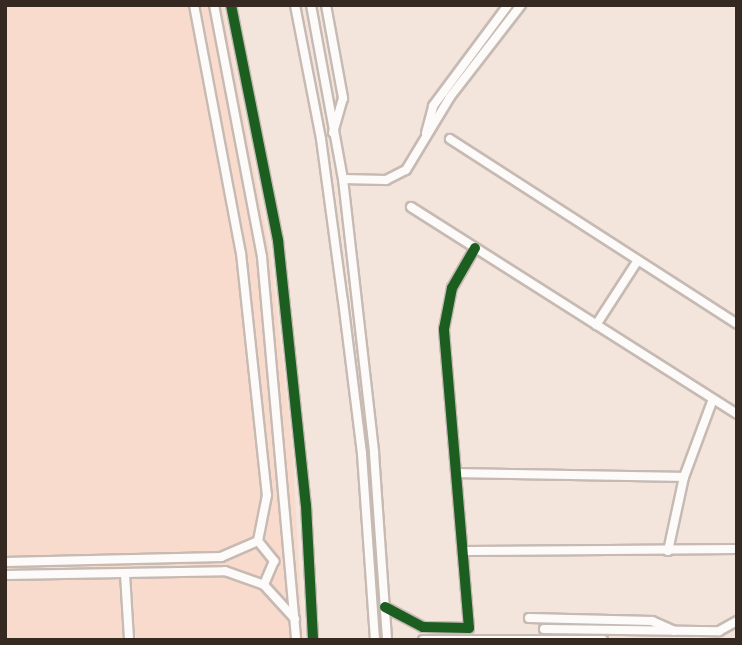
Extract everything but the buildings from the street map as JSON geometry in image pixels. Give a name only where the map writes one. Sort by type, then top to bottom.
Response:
[{"type":"street","points":[[194,5],[243,266],[267,495],[258,541],[274,561],[264,585]]},
{"type":"street","points":[[214,5],[262,257],[296,640]]},
{"type":"street","points":[[231,5],[278,240],[306,505],[313,640]]},
{"type":"street","points":[[295,5],[321,139],[362,454],[375,640]]},
{"type":"street","points":[[311,5],[343,179],[374,453],[387,640]]},
{"type":"street","points":[[326,5],[343,98],[333,133]]},
{"type":"street","points":[[426,138],[433,106],[508,5]]},
{"type":"street","points":[[343,179],[397,176],[414,162],[466,75],[522,5]]},
{"type":"street","points":[[450,139],[737,324]]},
{"type":"street","points":[[411,207],[737,414]]},
{"type":"street","points":[[385,607],[414,625],[469,628],[444,329],[452,288],[475,248]]},
{"type":"street","points":[[596,325],[638,260]]},
{"type":"street","points":[[668,551],[684,477],[713,399]]},
{"type":"street","points":[[457,474],[684,477]]},
{"type":"street","points":[[5,562],[221,557],[258,541]]},
{"type":"street","points":[[463,551],[737,549]]},
{"type":"street","points":[[93,561],[96,574]]},
{"type":"street","points":[[5,575],[225,571],[264,585],[295,620]]},
{"type":"street","points":[[125,574],[129,640]]},
{"type":"street","points":[[529,618],[652,621],[674,631]]},
{"type":"street","points":[[544,629],[719,631],[737,621]]},
{"type":"street","points":[[423,640],[603,640]]},
{"type":"shaded area","points":[[5,5],[222,5],[270,252],[292,444],[303,640],[5,640]]},
{"type":"cycle path","points":[[231,5],[278,240],[306,505],[313,640]]},
{"type":"cycle path","points":[[385,607],[423,627],[469,628],[444,329],[452,288],[475,248]]}]
